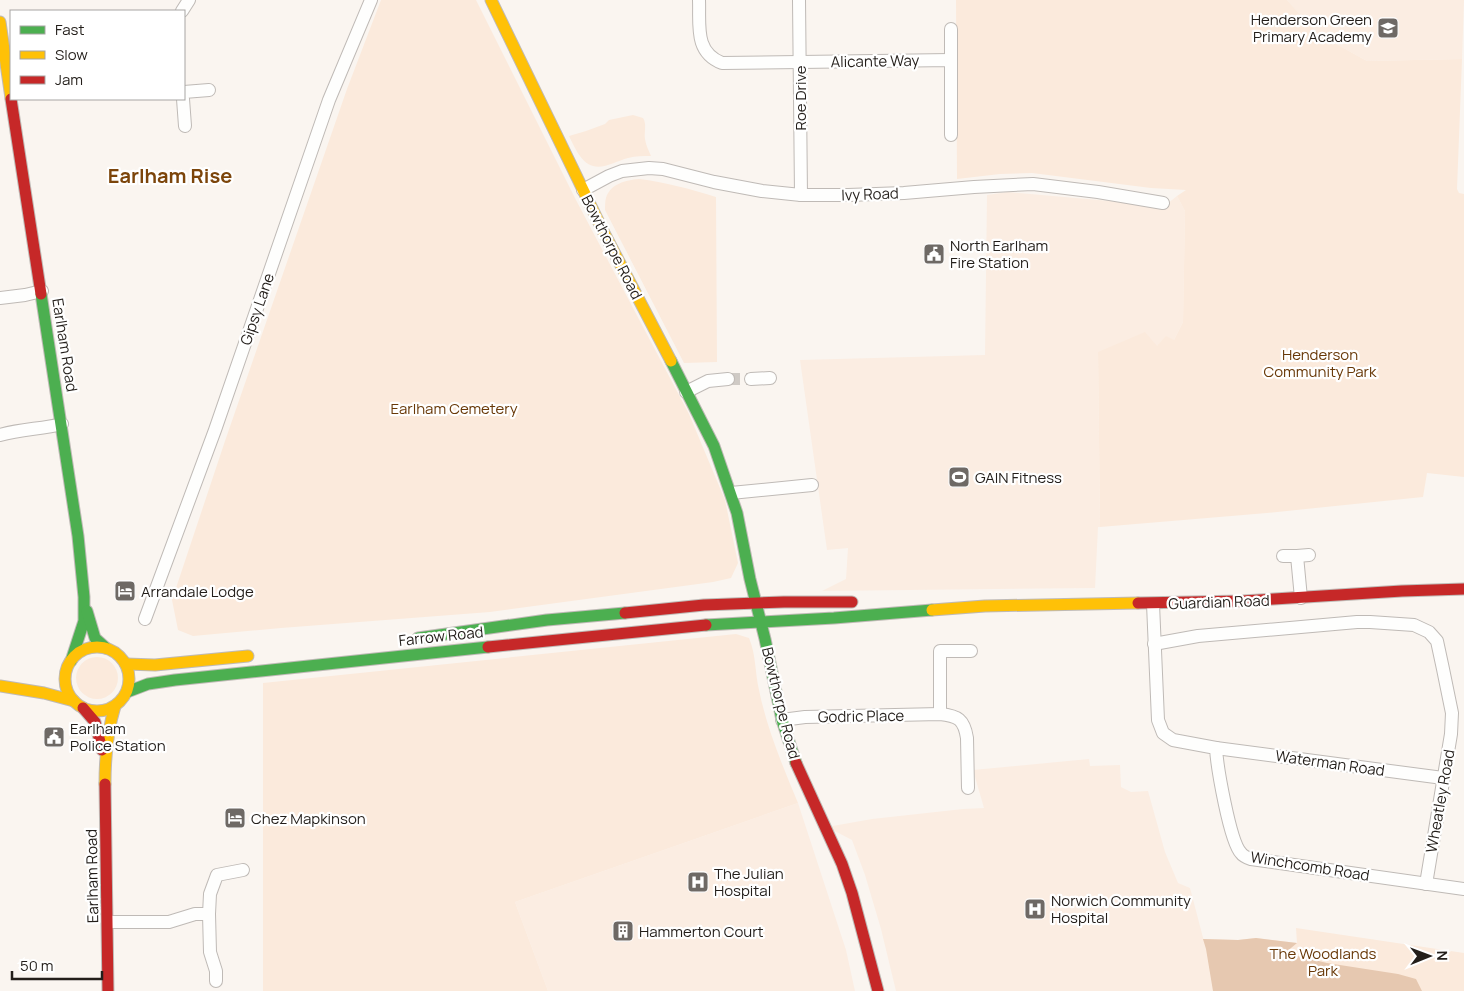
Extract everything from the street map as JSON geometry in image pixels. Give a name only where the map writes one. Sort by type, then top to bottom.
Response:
[{"type":"main road","name":"Bowthorpe Road","points":[[491,0],[602,231],[704,425],[731,494],[737,513],[755,603],[782,720],[797,766],[842,864],[878,991]]},
{"type":"main road","name":"Earlham Road","points":[[0,22],[10,91]]},
{"type":"main road","name":"Earlham Road","points":[[11,100],[42,290],[78,536],[84,597],[84,621],[69,665]]},
{"type":"main road","name":"Guardian Road","points":[[760,621],[985,606],[1153,604],[1464,589]]},
{"type":"main road","name":"Earlham Road","points":[[84,597],[95,638],[106,648]]},
{"type":"main road","points":[[755,603],[866,602]]},
{"type":"main road","name":"Farrow Road","points":[[404,639],[547,620],[704,605],[755,603]]},
{"type":"main road","name":"Guardian Road","points":[[886,603],[974,608]]},
{"type":"main road","name":"Farrow Road","points":[[127,692],[148,684],[175,680],[686,626],[760,621]]},
{"type":"main road","points":[[0,686],[44,693],[96,710],[115,706],[127,692],[130,682],[124,660],[115,652],[106,648],[92,647],[80,652],[69,665],[55,675]]},
{"type":"main road","points":[[126,664],[155,665],[260,654]]},
{"type":"main road","points":[[69,665],[65,681],[68,692],[79,704]]},
{"type":"main road","points":[[0,681],[25,679]]},
{"type":"main road","name":"Earlham Road","points":[[79,704],[95,722],[105,761]]},
{"type":"main road","name":"Earlham Road","points":[[108,991],[105,761],[110,723],[115,706]]},
{"type":"street","name":"Gipsy Lane","points":[[145,619],[218,421],[329,100],[371,0]]},
{"type":"street","name":"Alicante Way","points":[[700,0],[700,37],[702,45],[706,53],[722,62],[951,60]]},
{"type":"street","name":"Roe Drive","points":[[799,0],[800,195]]},
{"type":"street","points":[[951,29],[951,134]]},
{"type":"street","points":[[185,92],[209,90]]},
{"type":"street","points":[[182,100],[185,126]]},
{"type":"street","name":"Ivy Road","points":[[583,190],[622,171],[649,168],[663,169],[714,182],[762,191],[800,195],[848,196],[974,186],[1032,184],[1098,192],[1163,203]]},
{"type":"street","points":[[0,298],[25,295],[42,290]]},
{"type":"street","points":[[751,379],[770,378]]},
{"type":"street","points":[[686,392],[708,381],[728,379]]},
{"type":"street","points":[[0,435],[62,424]]},
{"type":"street","points":[[731,494],[812,485]]},
{"type":"street","points":[[1283,556],[1303,556],[1301,598]]},
{"type":"street","points":[[1153,604],[1158,720],[1163,734],[1173,740],[1216,748]]},
{"type":"street","name":"Guardian Road","points":[[1154,644],[1198,636],[1357,622],[1396,623],[1414,626],[1429,632]]},
{"type":"street","name":"Wheatley Road","points":[[1426,884],[1451,734],[1452,713],[1437,641],[1429,632]]},
{"type":"street","points":[[940,714],[940,651],[971,651]]},
{"type":"street","name":"Godric Place","points":[[782,720],[812,717],[940,714],[954,716],[960,719],[966,730],[968,788]]},
{"type":"street","name":"Waterman Road","points":[[1216,748],[1443,778]]},
{"type":"street","name":"Winchcomb Road","points":[[1216,748],[1217,765],[1235,841],[1241,853],[1251,859],[1464,889]]},
{"type":"street","points":[[216,981],[216,971],[210,952],[210,894],[216,875],[244,870]]},
{"type":"street","points":[[108,922],[169,922],[195,914],[209,914]]},
{"type":"shaded area","name":"Henderson Green Primary Academy","points":[[1287,0],[1464,0],[1462,59],[1367,61],[1318,34]]},
{"type":"shaded area","points":[[1008,192],[1110,201],[1162,208],[1177,196],[1185,211],[1183,322],[1174,340],[1157,346],[1098,352],[1100,527],[1098,527],[1095,588],[822,591],[846,579],[848,548],[827,550],[800,360],[985,355],[987,195]]},
{"type":"shaded area","name":"Norwich Community Hospital","points":[[1089,759],[1090,766],[1120,765],[1121,787],[1131,792],[1148,791],[1165,852],[1178,883],[1190,888],[1206,949],[1213,991],[896,991],[881,929],[865,875],[852,840],[827,827],[872,819],[984,808],[973,770]]},
{"type":"shaded area","name":"The Julian Hospital","points":[[798,803],[846,950],[855,991],[548,991],[515,902]]},
{"type":"shaded area","points":[[1256,938],[1297,943],[1285,953],[1327,963],[1398,974],[1416,979],[1422,991],[1213,991],[1203,939],[1238,940]]},
{"type":"green space","name":"Earlham Cemetery","points":[[381,0],[476,0],[576,200],[689,414],[725,500],[738,563],[731,578],[490,612],[193,636],[178,630],[172,600],[347,89]]},
{"type":"green space","name":"Henderson Community Park","points":[[956,0],[1287,0],[1318,34],[1367,61],[1462,59],[1457,189],[1459,193],[1464,194],[1464,477],[1427,473],[1423,497],[1267,513],[1100,527],[1098,352],[1145,332],[1157,346],[1166,336],[1174,340],[1183,322],[1185,211],[1177,196],[1186,190],[1151,188],[1032,173],[1000,174],[957,179]]},
{"type":"green space","points":[[633,115],[644,120],[645,142],[651,156],[631,157],[606,166],[597,167],[581,158],[569,136],[605,124],[609,120]]},
{"type":"green space","points":[[639,179],[678,186],[716,197],[717,362],[684,363],[605,210],[606,198],[611,189],[629,180]]},
{"type":"green space","points":[[736,634],[749,638],[766,719],[798,803],[515,902],[548,991],[263,991],[263,683]]},
{"type":"green space","points":[[97,657],[112,663],[118,678],[112,693],[97,699],[82,693],[76,678],[82,663]]},
{"type":"green space","name":"The Woodlands Park","points":[[1296,928],[1464,953],[1464,991],[1213,991],[1203,939],[1238,940],[1256,938],[1297,943]]},
{"type":"tunnel","points":[[728,379],[751,379]]},
{"type":"traffic: fast","points":[[41,294],[78,536],[84,597],[84,621],[71,661]]},
{"type":"traffic: fast","points":[[671,361],[714,446],[737,513],[782,720],[796,763]]},
{"type":"traffic: fast","points":[[706,625],[932,610]]},
{"type":"traffic: fast","points":[[87,611],[95,638],[106,648]]},
{"type":"traffic: fast","points":[[418,638],[547,620],[625,613]]},
{"type":"traffic: fast","points":[[127,692],[148,684],[175,680],[488,647]]},
{"type":"traffic: slow","points":[[491,0],[603,231],[671,361]]},
{"type":"traffic: slow","points":[[0,22],[10,91]]},
{"type":"traffic: slow","points":[[932,610],[985,606],[1138,603]]},
{"type":"traffic: slow","points":[[97,647],[109,650],[120,656],[126,667],[129,679],[126,691],[120,702],[109,708],[97,711],[85,708],[74,702],[68,691],[65,679],[68,667],[74,656],[85,650],[97,647]]},
{"type":"traffic: slow","points":[[126,664],[155,665],[248,656]]},
{"type":"traffic: slow","points":[[0,686],[44,693],[74,701]]},
{"type":"traffic: slow","points":[[105,784],[107,745],[115,706]]},
{"type":"traffic: jam","points":[[11,100],[41,294]]},
{"type":"traffic: jam","points":[[1138,603],[1243,601],[1464,589]]},
{"type":"traffic: jam","points":[[625,613],[704,605],[852,602]]},
{"type":"traffic: jam","points":[[488,647],[706,625]]},
{"type":"traffic: jam","points":[[83,708],[95,722],[102,750]]},
{"type":"traffic: jam","points":[[796,763],[842,864],[852,893],[878,991]]},
{"type":"traffic: jam","points":[[105,784],[108,991]]},
{"type":"place","name":"Henderson Green Primary Academy","points":[[1388,28]]},
{"type":"place","name":"North Earlham Fire Station","points":[[934,254]]},
{"type":"place","name":"GAIN Fitness","points":[[959,477]]},
{"type":"place","name":"Arrandale Lodge","points":[[125,591]]},
{"type":"place","name":"Earlham Police Station","points":[[54,737]]},
{"type":"place","name":"Chez Mapkinson","points":[[235,818]]},
{"type":"place","name":"The Julian Hospital","points":[[698,882]]},
{"type":"place","name":"Norwich Community Hospital","points":[[1035,909]]},
{"type":"place","name":"Hammerton Court","points":[[623,931]]},
{"type":"district","name":"Earlham Rise","points":[[170,175]]}]
